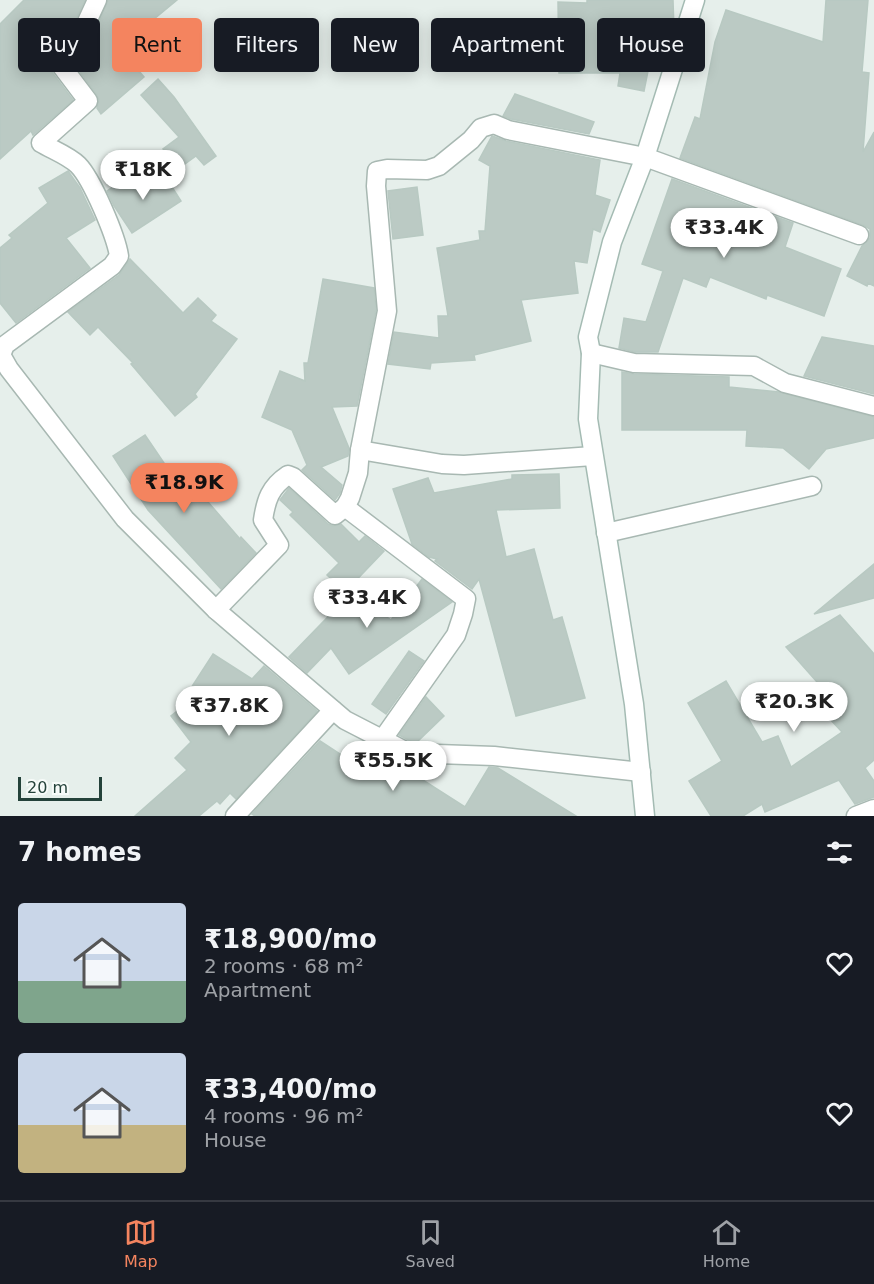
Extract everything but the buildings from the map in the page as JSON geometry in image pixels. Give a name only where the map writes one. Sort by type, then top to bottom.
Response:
[{"type":"street","points":[[97,0],[85,26],[54,56],[88,101],[41,143],[78,165],[94,190],[117,245],[118,256],[112,266],[3,344],[1,356],[9,369],[125,519],[216,610],[345,720],[409,753],[494,756],[641,772]]},
{"type":"street","points":[[645,816],[634,704],[588,419],[591,353],[588,337],[612,242],[645,157],[695,0]]},
{"type":"street","points":[[216,610],[279,545],[262,520],[266,497],[283,478],[288,475],[292,477],[335,515],[345,507],[350,498],[358,473],[360,450],[387,310],[376,186],[377,171],[427,170],[439,166],[471,140],[481,128],[494,124],[508,130],[645,157],[859,235]]},
{"type":"street","points":[[591,353],[634,363],[754,366],[785,384],[874,406]]},
{"type":"street","points":[[360,450],[441,464],[464,465],[594,456]]},
{"type":"street","points":[[606,533],[812,486]]},
{"type":"street","points":[[345,507],[466,599],[456,635],[382,740]]},
{"type":"street","points":[[235,816],[333,710]]}]
